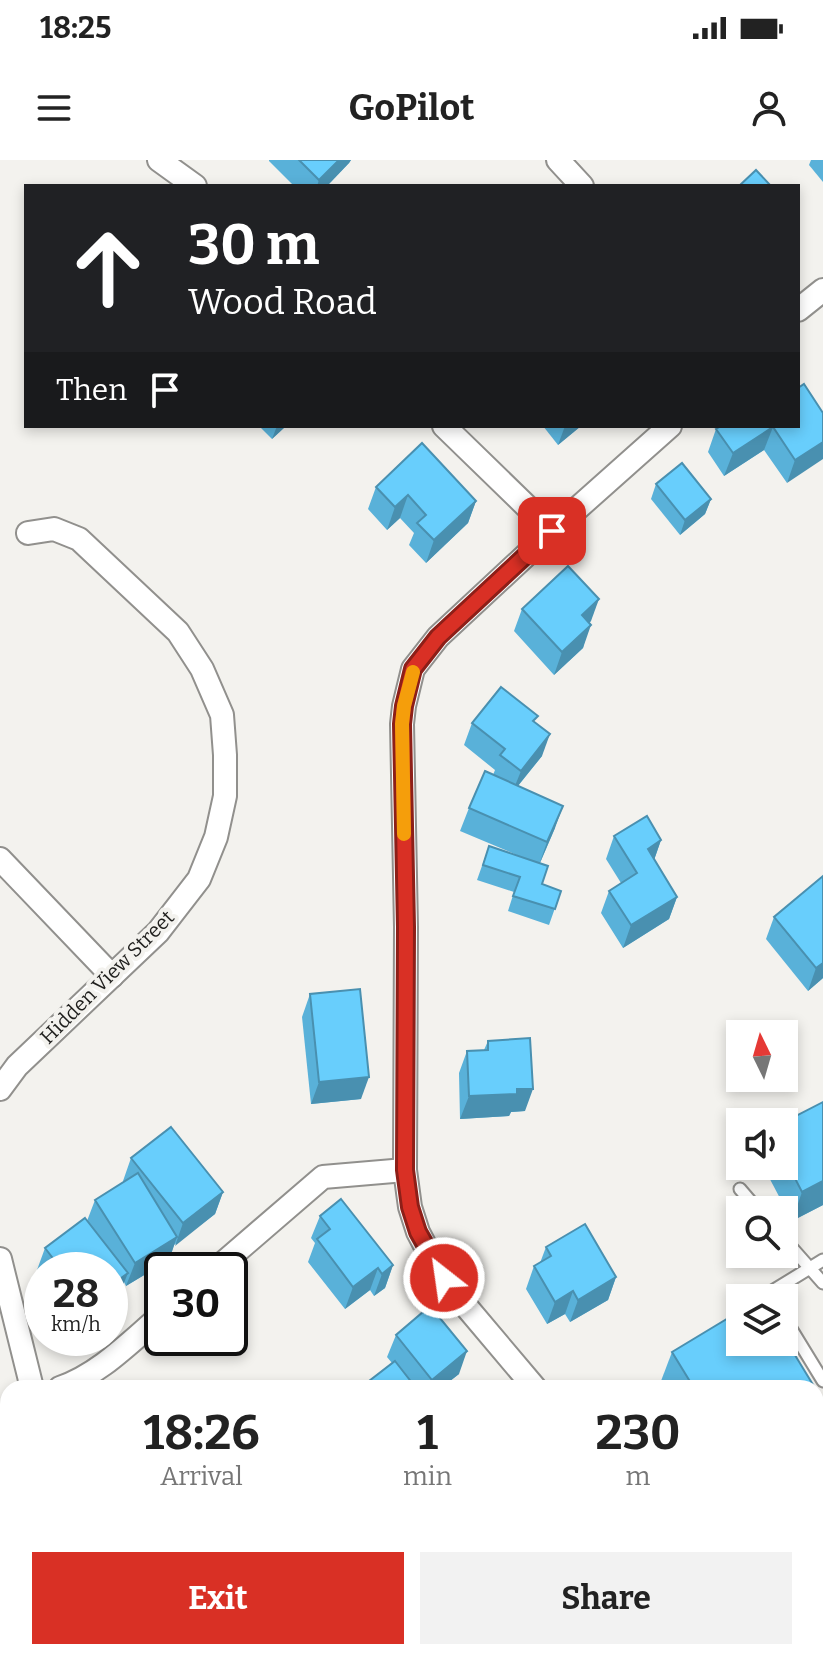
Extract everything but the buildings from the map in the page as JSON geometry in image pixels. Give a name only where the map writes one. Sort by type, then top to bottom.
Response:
[{"type":"street","points":[[159,160],[192,184]]},
{"type":"street","points":[[558,160],[580,184]]},
{"type":"street","points":[[800,308],[823,290]]},
{"type":"street","points":[[446,428],[552,531]]},
{"type":"street","points":[[528,1380],[459,1298],[430,1255],[410,1207],[405,1170],[404,706],[413,669],[438,637],[668,428]]},
{"type":"street","name":"Hidden View Street","points":[[0,1089],[17,1066],[158,932],[199,879],[216,837],[225,796],[222,715],[202,669],[178,632],[79,539],[54,529],[28,533]]},
{"type":"street","points":[[0,859],[112,976]]},
{"type":"street","points":[[236,1252],[323,1177],[405,1170]]},
{"type":"street","points":[[0,1259],[30,1380]]},
{"type":"street","points":[[80,1380],[101,1367],[144,1330]]},
{"type":"lane","points":[[740,1189],[746,1196]]},
{"type":"lane","points":[[798,1255],[823,1283]]},
{"type":"lane","points":[[784,1284],[823,1260]]},
{"type":"lane","points":[[798,1340],[822,1380]]},
{"type":"slow traffic","points":[[404,834],[402,724],[413,672]]},
{"type":"route","points":[[444,1278],[418,1232],[410,1207],[405,1170],[404,706],[413,669],[438,637],[552,531]]}]
